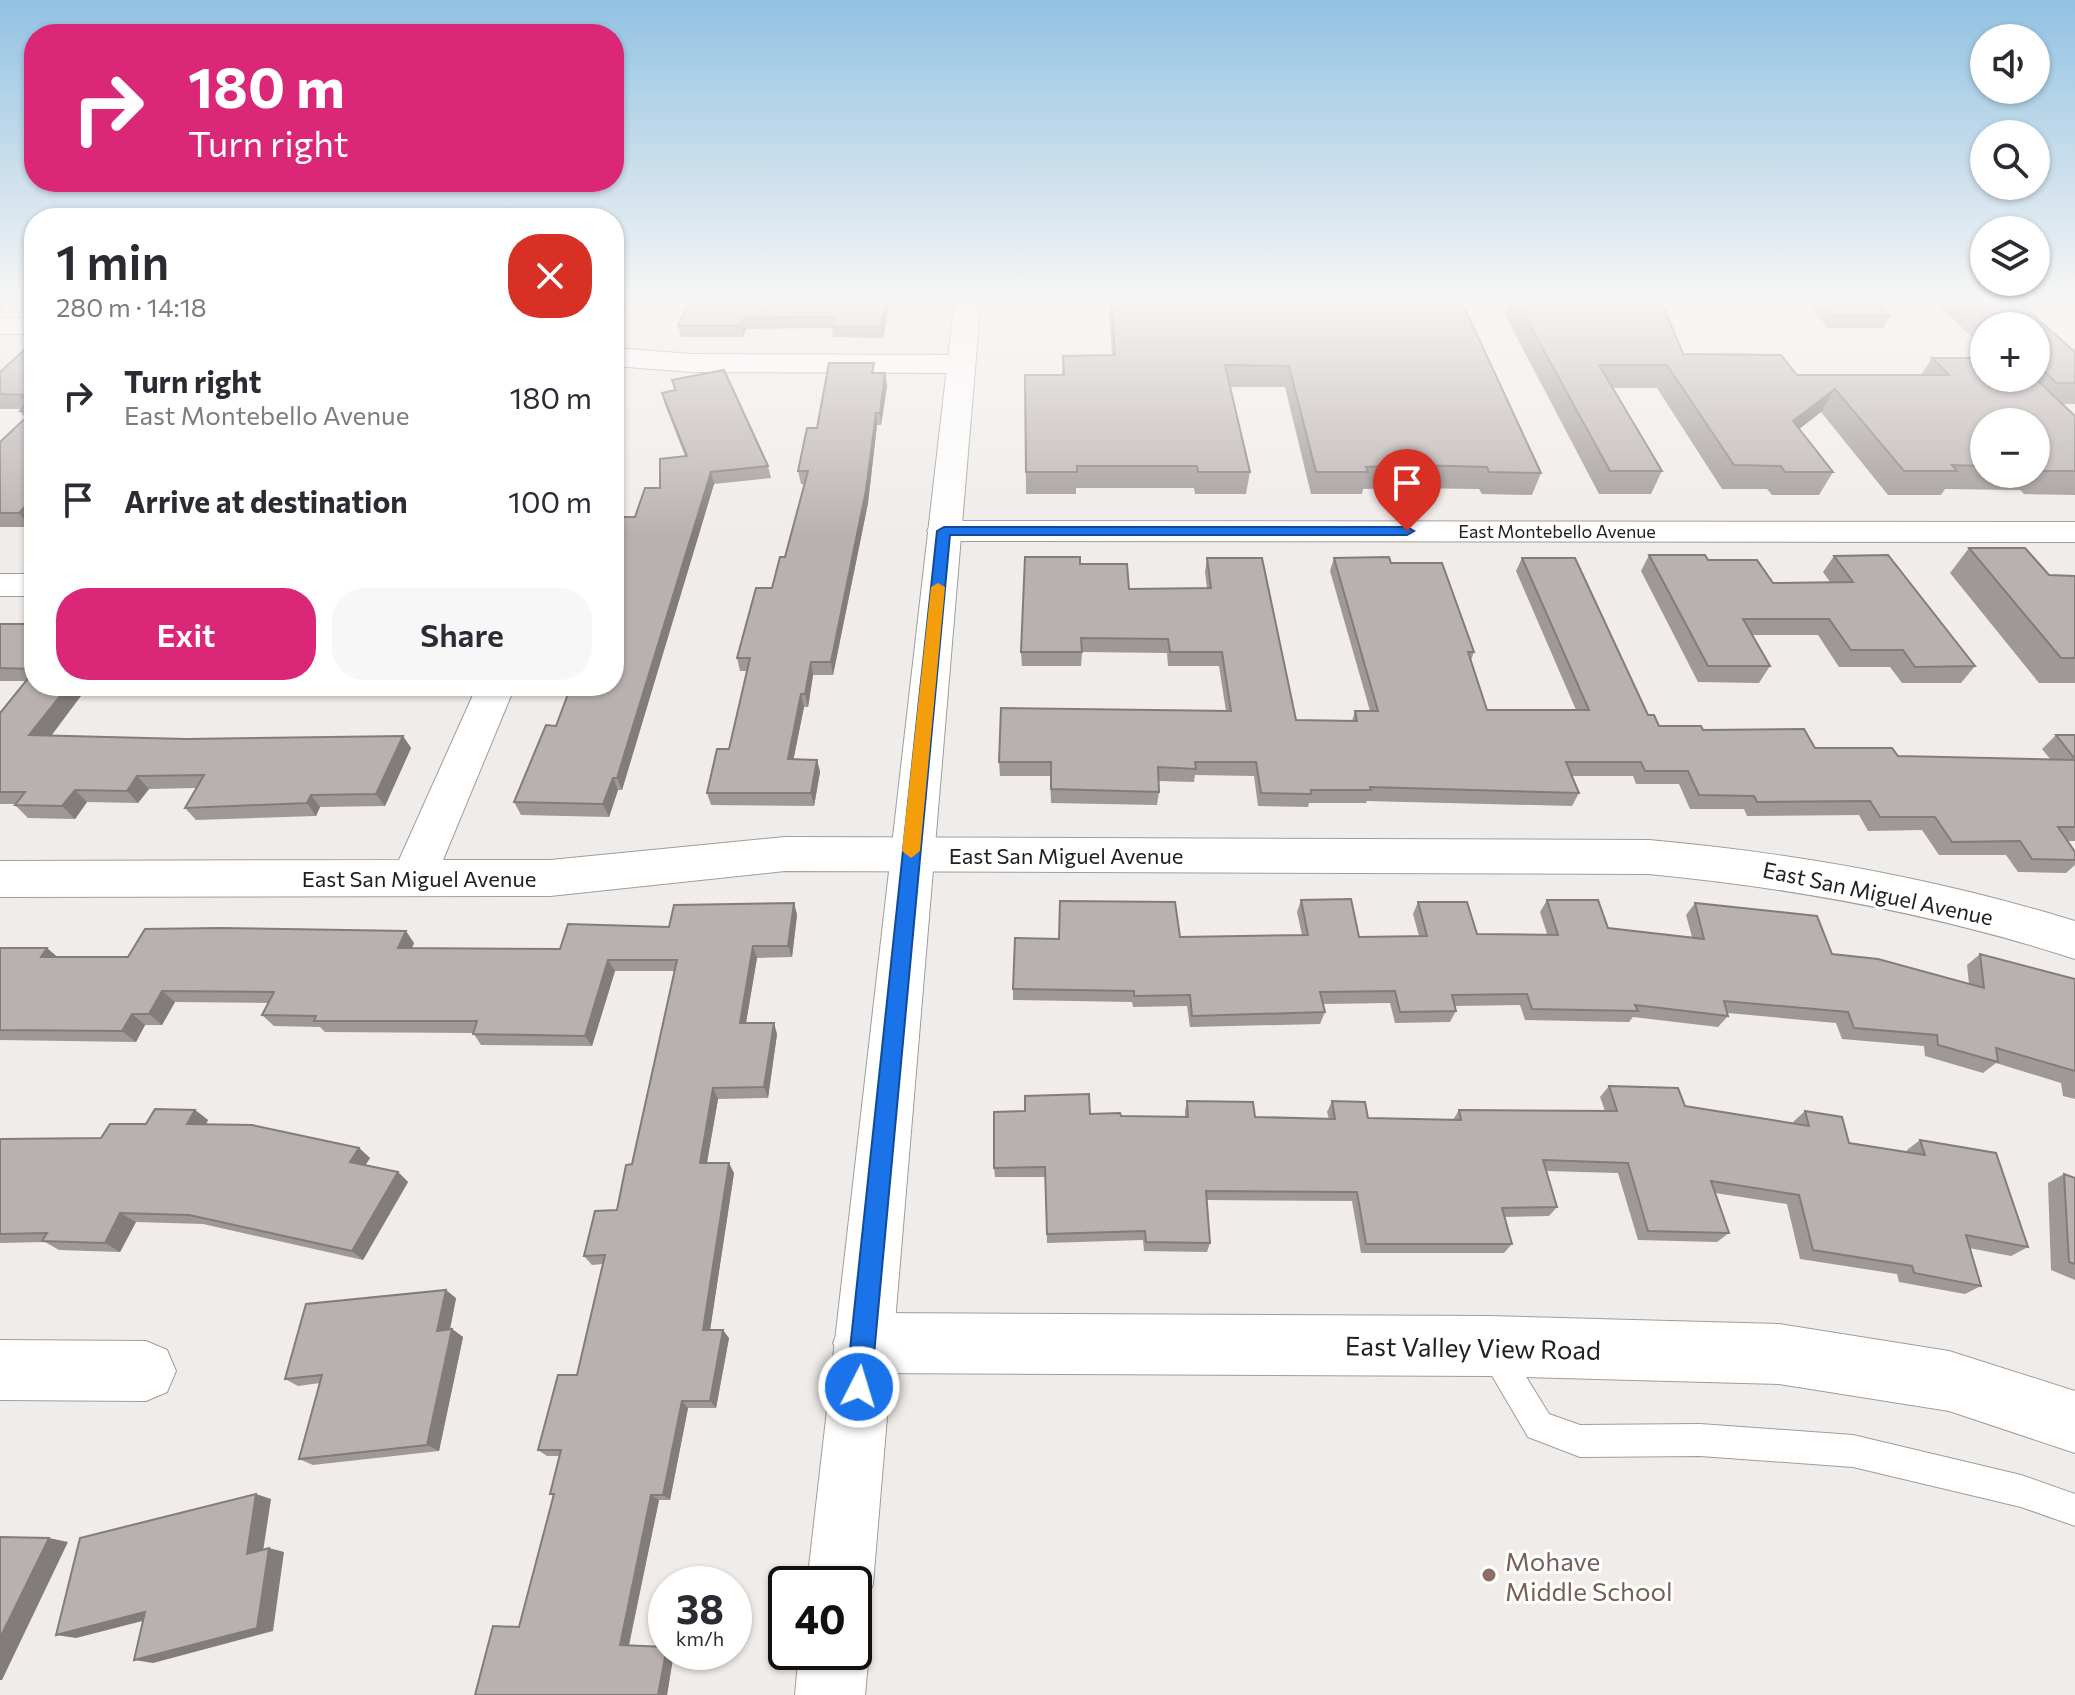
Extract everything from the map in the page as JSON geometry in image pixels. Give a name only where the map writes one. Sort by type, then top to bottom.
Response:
[{"type":"street","points":[[842,1566],[960,377]]},
{"type":"street","name":"East Montebello Avenue","points":[[944,531],[2075,532]]},
{"type":"street","points":[[0,585],[24,585]]},
{"type":"street","points":[[413,879],[492,696]]},
{"type":"street","name":"East San Miguel Avenue","points":[[0,879],[550,878],[785,854],[1649,857],[1742,864],[1836,879],[2036,927],[2075,940]]},
{"type":"street","name":"East Valley View Road","points":[[863,1343],[1489,1346],[1779,1354],[1949,1381],[2075,1422]]},
{"type":"street","points":[[0,1370],[146,1371]]},
{"type":"street","points":[[830,1695],[832,1670]]},
{"type":"lane","points":[[1489,1346],[1539,1426],[1580,1441],[1700,1440],[1853,1451],[2021,1491],[2075,1510]]},
{"type":"building","points":[[0,377],[24,377],[24,395],[0,394]]},
{"type":"building","points":[[727,377],[768,466],[711,472],[617,778],[613,778],[603,804],[514,802],[546,725],[556,726],[567,696],[624,696],[624,517],[635,517],[645,488],[660,488],[660,459],[687,456],[662,393],[676,390],[672,380]]},
{"type":"building","points":[[826,377],[884,377],[880,413],[876,413],[866,490],[831,662],[811,662],[788,759],[817,760],[811,793],[707,793],[717,749],[729,749],[750,658],[737,658],[756,588],[772,588],[780,557],[785,557],[808,471],[798,471],[807,428],[817,428]]},
{"type":"building","points":[[1025,377],[1228,377],[1250,472],[1198,472],[1197,466],[1077,466],[1077,472],[1026,472]]},
{"type":"building","points":[[1292,377],[1497,377],[1541,473],[1489,472],[1487,467],[1413,465],[1366,467],[1368,472],[1316,472]]},
{"type":"building","points":[[1558,377],[1606,377],[1662,471],[1610,471]]},
{"type":"building","points":[[1675,377],[1970,377],[1970,392],[2050,392],[2075,416],[2075,471],[2050,471],[2050,408],[1970,408],[1970,466],[1952,465],[1957,471],[1904,471],[1835,389],[1793,421],[1833,472],[1785,472],[1781,466],[1734,465]]},
{"type":"building","points":[[2050,377],[2075,377],[2075,383],[2057,383]]},
{"type":"building","points":[[24,419],[24,507],[19,513],[0,513],[0,442]]},
{"type":"building","points":[[1969,548],[2025,548],[2049,575],[2075,576],[2075,658],[2061,658]]},
{"type":"building","points":[[1649,555],[1705,555],[1708,560],[1757,560],[1773,583],[1853,582],[1834,556],[1888,555],[1975,666],[1915,667],[1903,650],[1851,650],[1829,619],[1743,619],[1770,666],[1708,666]]},
{"type":"building","points":[[1025,557],[1080,557],[1080,564],[1127,564],[1129,589],[1211,588],[1207,558],[1262,558],[1296,720],[1357,721],[1355,711],[1378,711],[1334,558],[1389,557],[1391,563],[1442,563],[1474,652],[1468,652],[1487,710],[1589,710],[1522,558],[1575,558],[1648,715],[1654,715],[1659,726],[1701,726],[1703,730],[1804,729],[1815,748],[1892,748],[1898,756],[2075,760],[2075,827],[2058,827],[2075,852],[2075,860],[2032,859],[2020,841],[1952,842],[1935,817],[1880,817],[1870,801],[1757,802],[1754,796],[1699,795],[1688,771],[1645,771],[1641,762],[1566,762],[1579,793],[1370,787],[1371,790],[1311,790],[1311,794],[1261,793],[1256,762],[1195,762],[1196,769],[1158,767],[1159,792],[1051,789],[1051,762],[999,762],[1001,708],[1231,711],[1222,652],[1170,652],[1168,639],[1081,638],[1082,652],[1021,652]]},
{"type":"building","points":[[0,624],[24,624],[24,669],[0,668]]},
{"type":"building","points":[[24,683],[24,696],[60,696],[29,735],[186,739],[403,736],[376,794],[311,795],[307,803],[185,808],[204,775],[137,776],[127,791],[75,790],[62,806],[15,805],[25,792],[0,792],[0,713]]},
{"type":"building","points":[[2056,735],[2075,735],[2075,759]]},
{"type":"building","points":[[1351,899],[1359,937],[1427,936],[1418,902],[1467,902],[1477,934],[1558,935],[1547,900],[1598,900],[1608,928],[1704,939],[1695,903],[1817,916],[1832,954],[1878,959],[1984,988],[1980,954],[2075,979],[2075,1071],[1996,1048],[1998,1062],[1938,1045],[1937,1035],[1854,1028],[1848,1012],[1724,1001],[1728,1016],[1635,1005],[1638,1011],[1532,1009],[1527,994],[1452,995],[1456,1011],[1400,1012],[1395,991],[1320,992],[1325,1012],[1192,1016],[1190,995],[1134,996],[1134,991],[1013,989],[1015,938],[1059,939],[1060,901],[1175,902],[1180,937],[1308,935],[1301,900]]},
{"type":"building","points":[[794,903],[788,946],[753,946],[740,1023],[774,1023],[764,1087],[713,1088],[700,1163],[729,1163],[703,1330],[723,1330],[710,1401],[682,1401],[663,1495],[651,1495],[620,1645],[648,1646],[648,1670],[663,1670],[658,1695],[475,1695],[493,1626],[519,1627],[554,1494],[550,1494],[561,1450],[538,1450],[558,1375],[577,1375],[605,1255],[584,1256],[595,1211],[617,1210],[626,1165],[632,1164],[677,960],[608,960],[585,1036],[473,1034],[477,1021],[314,1021],[316,1016],[262,1015],[274,992],[162,991],[149,1014],[132,1014],[122,1031],[0,1030],[0,948],[47,948],[41,957],[128,957],[145,929],[219,928],[406,931],[398,948],[560,949],[568,924],[669,927],[674,905]]},
{"type":"building","points":[[1609,1086],[1678,1088],[1685,1106],[1809,1126],[1805,1111],[1842,1117],[1849,1143],[1925,1155],[1920,1140],[1996,1153],[2028,1247],[1966,1235],[1981,1286],[1914,1273],[1912,1266],[1813,1250],[1799,1195],[1711,1181],[1729,1233],[1648,1231],[1628,1163],[1543,1160],[1557,1207],[1502,1208],[1512,1244],[1366,1244],[1357,1192],[1206,1191],[1210,1243],[1146,1242],[1145,1231],[1047,1234],[1045,1167],[994,1168],[994,1112],[1025,1111],[1025,1096],[1089,1094],[1090,1114],[1120,1113],[1121,1116],[1188,1117],[1187,1101],[1253,1102],[1255,1117],[1335,1119],[1332,1101],[1365,1102],[1368,1118],[1461,1120],[1459,1110],[1617,1111]]},
{"type":"building","points":[[155,1109],[195,1110],[187,1124],[252,1125],[359,1148],[350,1162],[398,1172],[352,1251],[189,1215],[120,1213],[105,1243],[42,1241],[47,1233],[0,1234],[0,1139],[101,1138],[110,1124],[146,1124]]},
{"type":"building","points":[[2064,1174],[2075,1178],[2075,1264],[2069,1262]]},
{"type":"building","points":[[446,1290],[437,1331],[452,1329],[427,1445],[299,1459],[322,1375],[285,1379],[306,1304]]},
{"type":"building","points":[[256,1494],[247,1554],[269,1548],[257,1628],[134,1660],[145,1612],[56,1635],[80,1538]]},
{"type":"building","points":[[0,1537],[49,1538],[0,1638]]},
{"type":"slow traffic","points":[[911,851],[938,587]]},
{"type":"place","name":"Mohave Middle School","points":[[1489,1575]]},
{"type":"route","points":[[859,1387],[944,531],[1407,531]]}]
